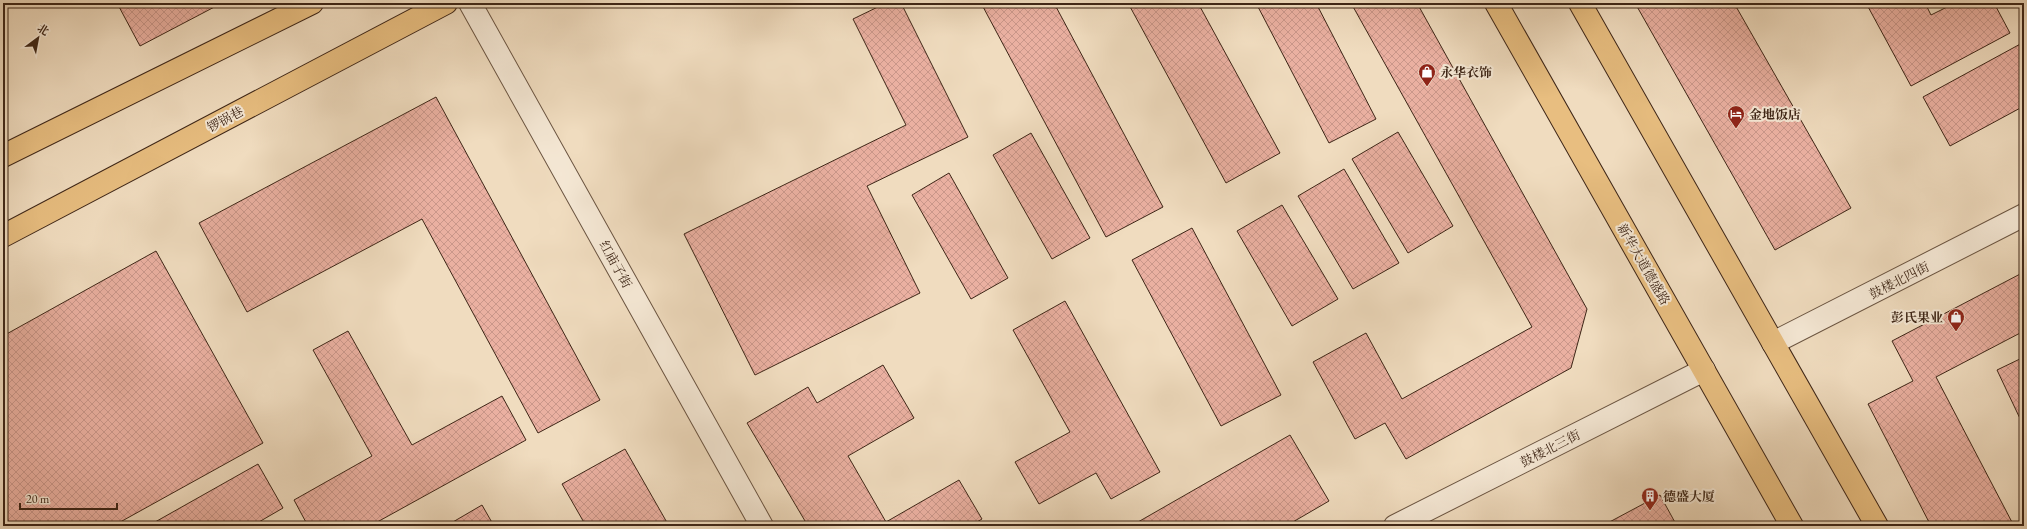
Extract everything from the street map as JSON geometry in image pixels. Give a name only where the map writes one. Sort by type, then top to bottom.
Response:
[{"type":"main road","points":[[3,156],[312,3]]},
{"type":"main road","name":"锣锅巷","points":[[3,236],[446,3]]},
{"type":"main road","name":"新华大道德盛路","points":[[1496,3],[1792,526]]},
{"type":"main road","points":[[1580,3],[1877,526]]},
{"type":"street","name":"红庙子街","points":[[470,3],[762,526]]},
{"type":"street","name":"鼓楼北四街","points":[[1773,343],[2024,216]]},
{"type":"street","name":"鼓楼北三街","points":[[1395,526],[1704,370]]},
{"type":"building","points":[[117,3],[222,3],[140,46]]},
{"type":"building","points":[[886,3],[901,3],[968,137],[867,186],[920,293],[755,375],[684,234],[906,125],[853,19]]},
{"type":"building","points":[[981,3],[1054,3],[1163,207],[1106,237]]},
{"type":"building","points":[[1128,3],[1198,3],[1280,153],[1226,183]]},
{"type":"building","points":[[1256,3],[1316,3],[1376,119],[1329,143]]},
{"type":"building","points":[[1351,3],[1417,3],[1587,309],[1571,368],[1406,459],[1385,423],[1355,439],[1313,362],[1366,333],[1402,399],[1532,327]]},
{"type":"building","points":[[1635,3],[1734,3],[1851,208],[1775,250]]},
{"type":"building","points":[[1866,3],[1925,3],[1931,15],[1955,3],[1994,3],[2010,33],[1911,86]]},
{"type":"building","points":[[2024,42],[2024,106],[1950,146],[1923,97]]},
{"type":"building","points":[[436,97],[600,400],[538,433],[422,219],[247,312],[199,223]]},
{"type":"building","points":[[1398,132],[1453,226],[1408,253],[1352,159]]},
{"type":"building","points":[[1031,133],[1090,238],[1052,259],[993,155]]},
{"type":"building","points":[[1344,169],[1399,263],[1353,289],[1298,196]]},
{"type":"building","points":[[949,173],[1008,278],[971,299],[912,195]]},
{"type":"building","points":[[1282,205],[1338,299],[1292,326],[1237,231]]},
{"type":"building","points":[[1192,228],[1281,395],[1221,426],[1132,260]]},
{"type":"building","points":[[156,251],[263,443],[113,526],[3,526],[3,336]]},
{"type":"building","points":[[2024,272],[2024,331],[1936,377],[2014,526],[1931,526],[1868,404],[1913,381],[1892,341]]},
{"type":"building","points":[[1065,301],[1160,472],[1111,499],[1096,473],[1039,504],[1015,462],[1070,432],[1013,330]]},
{"type":"building","points":[[348,331],[412,445],[502,396],[526,440],[370,526],[308,526],[294,500],[372,456],[313,350]]},
{"type":"building","points":[[2024,357],[2024,427],[1997,370]]},
{"type":"building","points":[[883,365],[914,418],[848,456],[886,522],[959,480],[982,519],[970,526],[808,526],[747,423],[808,387],[817,403]]},
{"type":"building","points":[[1290,435],[1329,501],[1286,526],[1131,526]]},
{"type":"building","points":[[625,449],[669,526],[586,526],[562,484]]},
{"type":"building","points":[[258,464],[283,508],[252,526],[148,526]]},
{"type":"building","name":"德盛大厦","points":[[1660,495],[1677,526],[1602,526]]},
{"type":"building","points":[[482,505],[494,526],[446,526]]},
{"type":"place","name":"永华衣饰","points":[[1427,87]]},
{"type":"place","name":"金地饭店","points":[[1736,129]]},
{"type":"place","name":"彭氏果业","points":[[1956,332]]},
{"type":"place","name":"德盛大厦","points":[[1650,511]]}]
